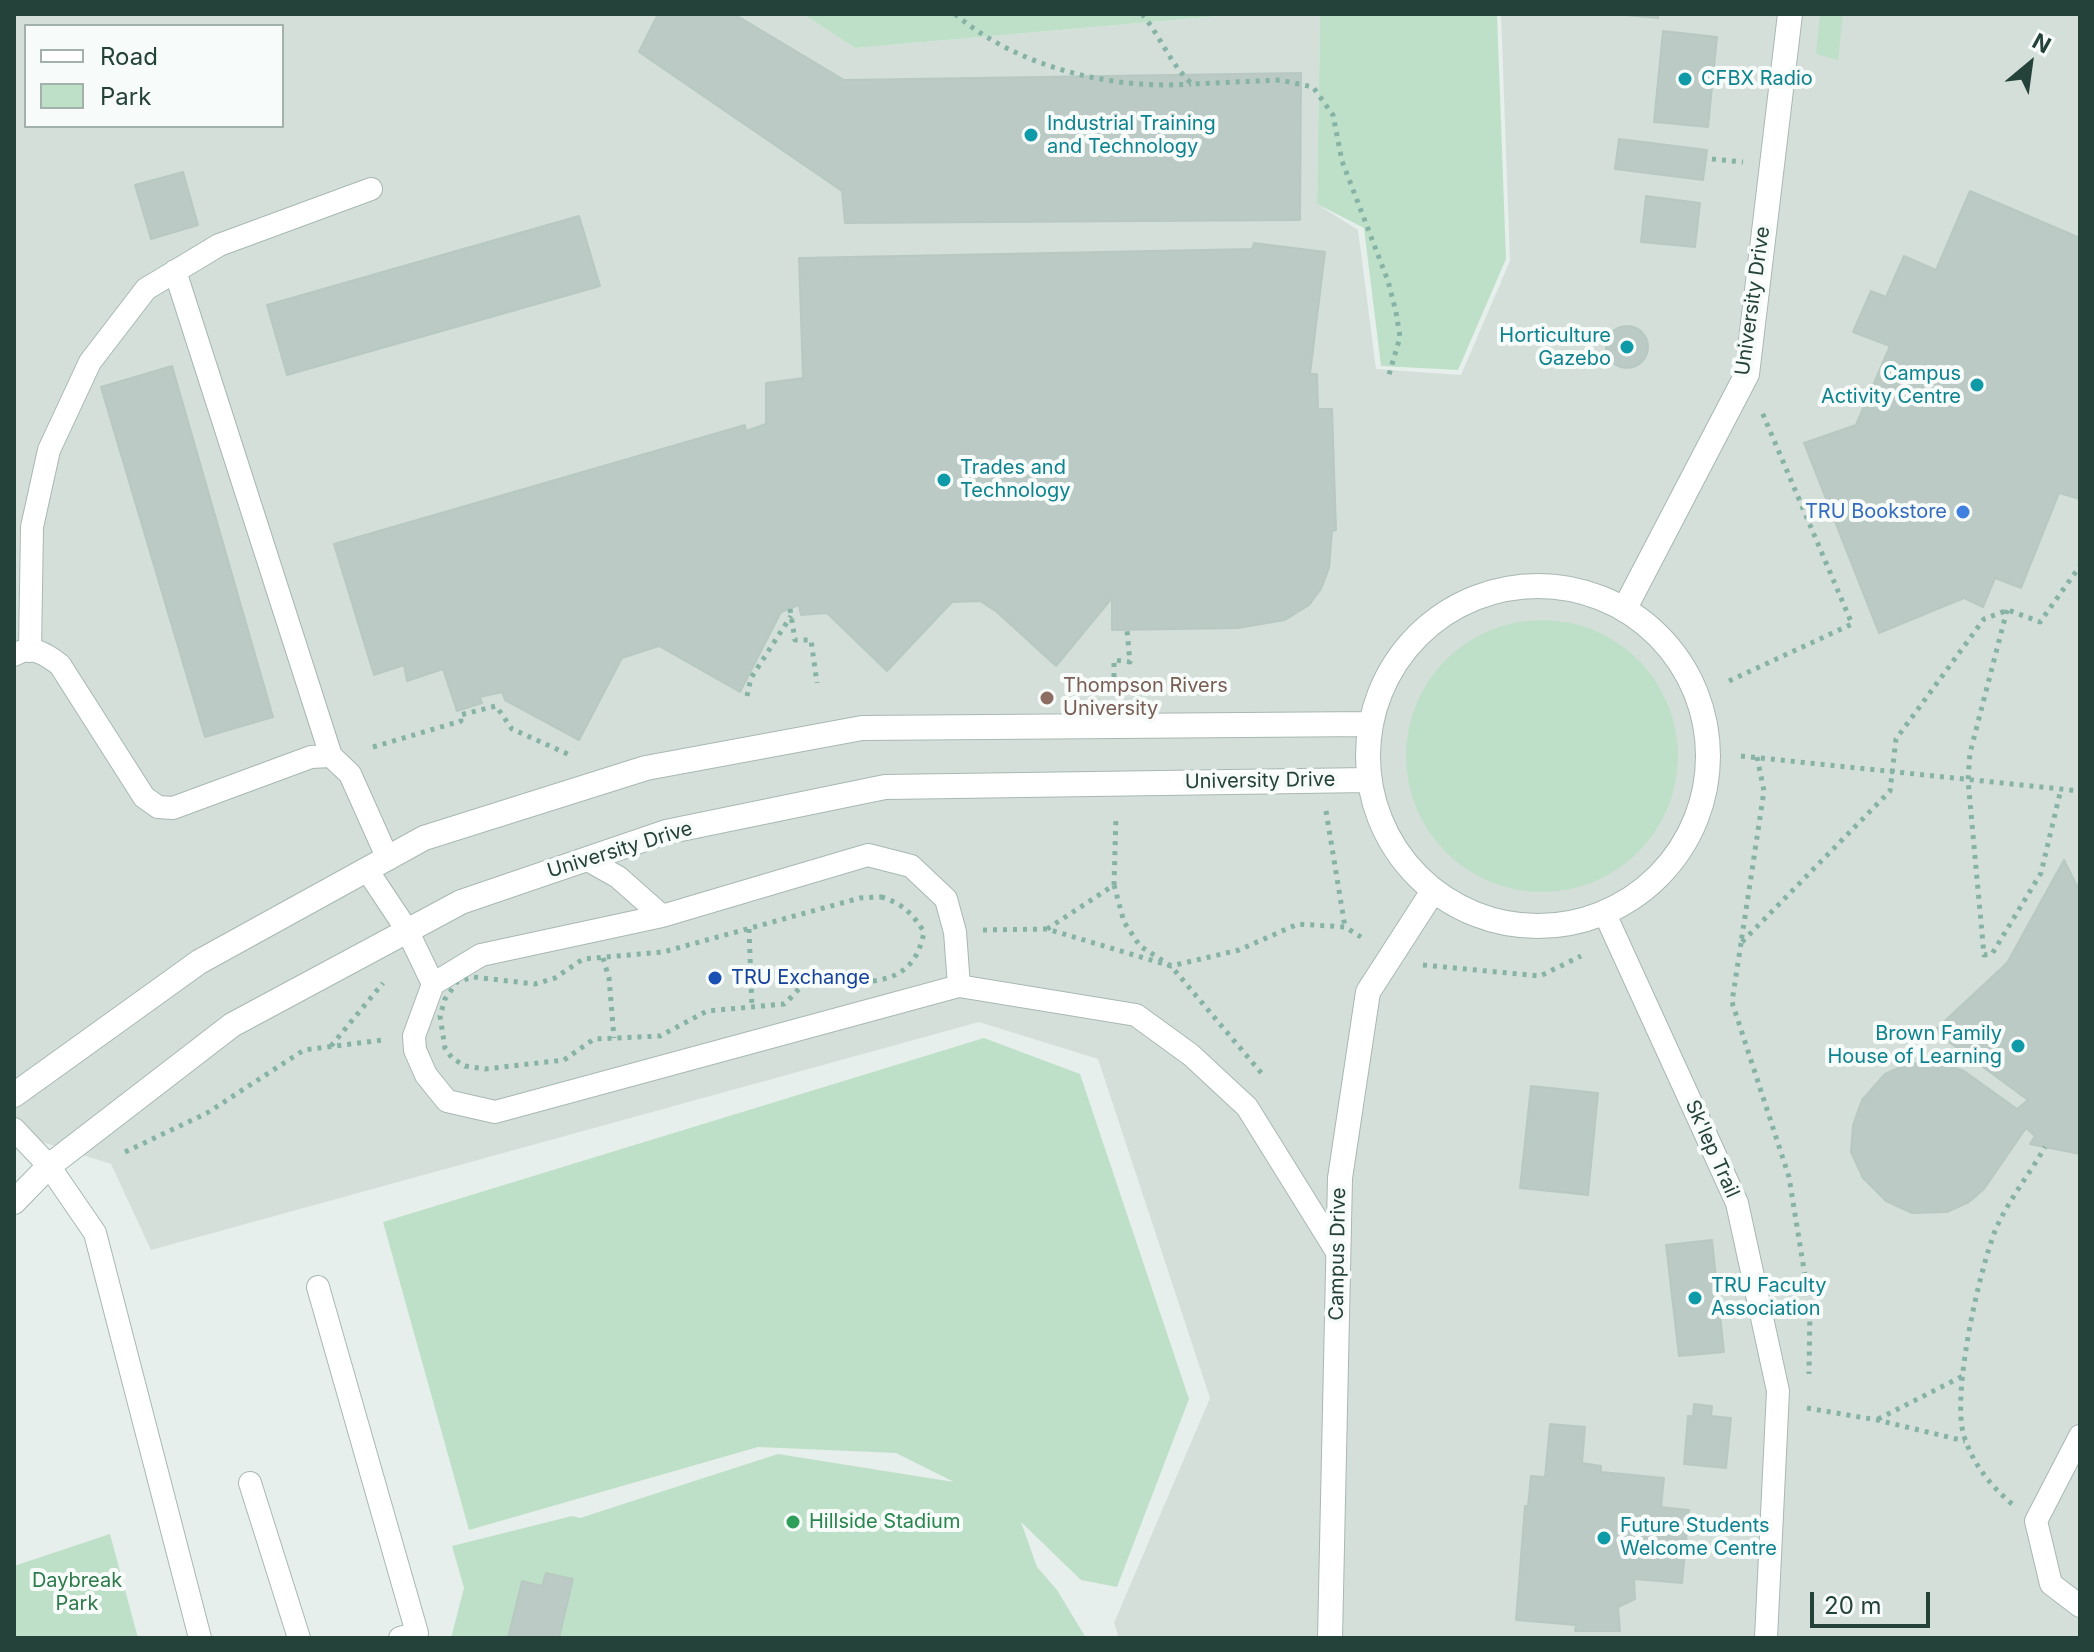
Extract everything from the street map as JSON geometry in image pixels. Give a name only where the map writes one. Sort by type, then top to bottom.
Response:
[{"type":"street","name":"University Drive","points":[[1625,608],[1747,374],[1790,14]]},
{"type":"street","points":[[1520,586],[1561,588],[1574,589],[1625,608],[1666,643],[1696,688],[1709,740],[1706,794],[1686,844],[1651,886],[1605,914],[1561,926],[1516,925],[1472,913],[1433,891],[1395,847],[1381,822],[1369,780],[1370,724],[1389,673],[1423,630],[1467,600],[1520,586]]},
{"type":"street","points":[[14,1095],[199,962],[424,838],[646,768],[862,728],[1370,724]]},
{"type":"street","name":"University Drive","points":[[14,1202],[49,1166],[232,1025],[461,902],[666,832],[885,787],[1369,780]]},
{"type":"street","name":"Campus Drive","points":[[1330,1638],[1340,1178],[1368,992],[1433,891]]},
{"type":"lane","points":[[331,756],[311,757],[173,808],[158,807],[144,797],[60,665],[43,652],[22,653],[32,527],[49,450],[90,362],[146,289],[175,271],[219,245],[371,189]]},
{"type":"lane","points":[[175,271],[331,756],[350,774],[377,864],[433,984]]},
{"type":"lane","points":[[959,986],[955,932],[946,899],[911,866],[868,855],[662,916],[481,955],[433,984],[414,1036],[415,1050],[426,1075],[447,1101],[495,1112],[959,986],[1136,1015],[1191,1055],[1247,1107],[1337,1252]]},
{"type":"lane","points":[[586,859],[618,877],[662,916]]},
{"type":"lane","name":"Sk'lep Trail","points":[[1605,914],[1737,1203],[1777,1403],[1766,1638]]},
{"type":"lane","points":[[14,1129],[49,1166],[95,1233],[200,1638]]},
{"type":"lane","points":[[318,1287],[417,1633],[400,1638]]},
{"type":"lane","points":[[2080,1436],[2036,1521],[2051,1584],[2080,1606]]},
{"type":"lane","points":[[250,1483],[299,1638]]},
{"type":"path","points":[[955,14],[996,44],[1040,63],[1152,87],[1280,80],[1313,87],[1333,115],[1342,161],[1396,312],[1400,337],[1388,378]]},
{"type":"path","points":[[1142,14],[1154,29],[1174,68],[1192,84]]},
{"type":"path","points":[[1712,159],[1747,162]]},
{"type":"path","points":[[1729,681],[1852,624],[1747,374]]},
{"type":"path","points":[[1741,943],[1890,791],[1896,739],[1984,619],[2008,610],[2040,622],[2080,566]]},
{"type":"path","points":[[2008,610],[1970,753],[1968,780],[1984,955],[1992,954],[2041,873],[2061,789]]},
{"type":"path","points":[[747,696],[751,678],[790,612],[795,640],[811,640],[817,683]]},
{"type":"path","points":[[1114,687],[1114,660],[1130,662],[1127,630]]},
{"type":"path","points":[[373,747],[461,721],[460,715],[496,706],[512,729],[572,756]]},
{"type":"path","points":[[1741,756],[1892,769],[2080,791]]},
{"type":"path","points":[[1757,757],[1764,791],[1732,1002],[1789,1177],[1810,1307],[1809,1379]]},
{"type":"path","points":[[1325,800],[1345,927]]},
{"type":"path","points":[[1116,806],[1114,885],[1124,922],[1140,946],[1171,966],[1267,1081]]},
{"type":"path","points":[[1047,929],[1114,885]]},
{"type":"path","points":[[881,897],[897,902],[914,917],[924,932],[920,950],[911,966],[899,975],[843,983],[818,980],[803,986],[784,1004],[707,1011],[660,1036],[594,1039],[564,1060],[485,1069],[465,1066],[452,1058],[441,1031],[440,1016],[445,999],[457,982],[473,977],[535,984],[555,978],[583,959],[603,957],[663,952],[860,898],[881,897]]},
{"type":"path","points":[[978,931],[1047,929],[1171,966],[1239,950],[1298,924],[1345,927],[1361,937]]},
{"type":"path","points":[[749,929],[752,1008]]},
{"type":"path","points":[[1411,962],[1540,976],[1581,956]]},
{"type":"path","points":[[603,957],[609,978],[614,1038]]},
{"type":"path","points":[[330,1047],[384,982]]},
{"type":"path","points":[[114,1157],[207,1113],[304,1050],[384,1040]]},
{"type":"path","points":[[2036,1521],[2010,1502],[1979,1472],[1962,1433],[1963,1376],[1972,1317],[1995,1231],[2045,1147]]},
{"type":"path","points":[[1877,1420],[1963,1376]]},
{"type":"path","points":[[1808,1408],[1809,1394]]},
{"type":"path","points":[[1777,1403],[1877,1420],[1966,1442]]},
{"type":"shaded area","name":"Thompson Rivers University","points":[[14,14],[803,14],[855,48],[1242,14],[1320,14],[1317,204],[1358,230],[1376,369],[1461,375],[1510,261],[1501,14],[2080,14],[2080,1638],[1119,1638],[1114,1623],[1210,1398],[1098,1059],[979,1022],[151,1250],[111,1164],[14,1133]]},
{"type":"green space","points":[[803,14],[1242,14],[855,48]]},
{"type":"green space","points":[[1320,14],[1497,14],[1506,259],[1458,370],[1381,366],[1364,228],[1317,204]]},
{"type":"green space","points":[[1820,14],[1843,14],[1838,60],[1816,54]]},
{"type":"green space","points":[[1542,620],[1594,630],[1618,643],[1638,660],[1655,680],[1668,704],[1678,756],[1668,808],[1655,832],[1638,852],[1618,869],[1594,882],[1542,892],[1490,882],[1466,869],[1446,852],[1429,832],[1416,808],[1406,756],[1416,704],[1429,680],[1446,660],[1466,643],[1490,630]]},
{"type":"green space","points":[[984,1038],[1080,1074],[1189,1399],[1117,1587],[1081,1580],[1021,1522],[1037,1567],[1057,1590],[1086,1638],[451,1638],[464,1588],[452,1546],[572,1516],[580,1518],[778,1454],[954,1482],[896,1453],[758,1447],[469,1530],[383,1222]]},
{"type":"green space","name":"Daybreak Park","points":[[110,1534],[138,1638],[14,1638],[14,1566]]},
{"type":"building","name":"Industrial Training and Technology","points":[[658,14],[734,14],[844,80],[1301,73],[1300,220],[845,223],[842,191],[639,52]]},
{"type":"building","points":[[1615,14],[1659,14],[1658,18]]},
{"type":"building","name":"CFBX Radio","points":[[1663,31],[1717,37],[1708,127],[1654,122]]},
{"type":"building","points":[[1619,139],[1707,150],[1703,180],[1615,169]]},
{"type":"building","points":[[183,172],[198,225],[151,239],[135,185]]},
{"type":"building","name":"Campus Activity Centre","points":[[1970,191],[2080,238],[2080,499],[2059,493],[2021,588],[1995,578],[1983,607],[1964,598],[1879,633],[1804,443],[1856,425],[1890,346],[1853,332],[1871,291],[1886,297],[1904,256],[1936,270]]},
{"type":"building","points":[[1646,196],[1700,203],[1695,247],[1641,242]]},
{"type":"building","points":[[579,216],[600,286],[287,375],[267,305]]},
{"type":"building","name":"Trades and Technology","points":[[1254,243],[1325,252],[1310,374],[1317,374],[1318,409],[1332,409],[1336,530],[1332,531],[1329,568],[1321,589],[1309,605],[1285,620],[1238,628],[1112,630],[1112,598],[1056,666],[997,612],[980,601],[952,602],[887,671],[827,613],[801,615],[799,605],[781,612],[740,692],[659,646],[622,658],[579,740],[505,700],[502,692],[480,697],[482,703],[457,711],[443,669],[407,681],[404,665],[374,675],[334,544],[745,425],[746,431],[766,424],[766,383],[803,378],[799,258],[1252,249]]},
{"type":"building","name":"Horticulture Gazebo","points":[[1627,326],[1642,332],[1648,347],[1642,362],[1627,368],[1612,362],[1606,347],[1612,332]]},
{"type":"building","points":[[172,366],[273,717],[205,737],[101,387]]},
{"type":"building","name":"Brown Family House of Learning","points":[[2064,860],[2080,892],[2080,1154],[2030,1144],[2035,1136],[2026,1128],[1984,1189],[1969,1202],[1947,1212],[1912,1213],[1886,1201],[1863,1178],[1851,1152],[1853,1125],[1862,1100],[1885,1074],[1910,1063],[1945,1064],[1964,1071],[2017,1109],[2028,1100],[1934,1031],[2007,963]]},
{"type":"building","points":[[1531,1086],[1598,1093],[1588,1195],[1520,1188]]},
{"type":"building","name":"TRU Faculty Association","points":[[1712,1240],[1724,1352],[1679,1356],[1666,1245]]},
{"type":"building","points":[[1694,1404],[1712,1406],[1711,1416],[1731,1418],[1726,1468],[1684,1464],[1688,1416],[1693,1416]]},
{"type":"building","name":"Future Students Welcome Centre","points":[[1550,1424],[1585,1427],[1582,1463],[1601,1466],[1601,1472],[1664,1478],[1661,1507],[1689,1510],[1682,1583],[1634,1579],[1635,1599],[1618,1607],[1620,1631],[1575,1631],[1576,1625],[1516,1620],[1525,1506],[1528,1506],[1531,1476],[1545,1477]]},
{"type":"building","points":[[546,1573],[573,1579],[559,1638],[508,1638],[522,1581],[542,1586]]},
{"type":"place","name":"CFBX Radio","points":[[1685,79]]},
{"type":"place","name":"Industrial Training and Technology","points":[[1031,135]]},
{"type":"place","name":"Horticulture Gazebo","points":[[1627,347]]},
{"type":"place","name":"Campus Activity Centre","points":[[1977,385]]},
{"type":"place","name":"Trades and Technology","points":[[944,480]]},
{"type":"place","name":"TRU Bookstore","points":[[1963,512]]},
{"type":"place","name":"Thompson Rivers University","points":[[1047,698]]},
{"type":"place","name":"TRU Exchange","points":[[715,978]]},
{"type":"place","name":"Brown Family House of Learning","points":[[2018,1046]]},
{"type":"place","name":"TRU Faculty Association","points":[[1695,1298]]},
{"type":"place","name":"Hillside Stadium","points":[[793,1522]]},
{"type":"place","name":"Future Students Welcome Centre","points":[[1604,1538]]}]
